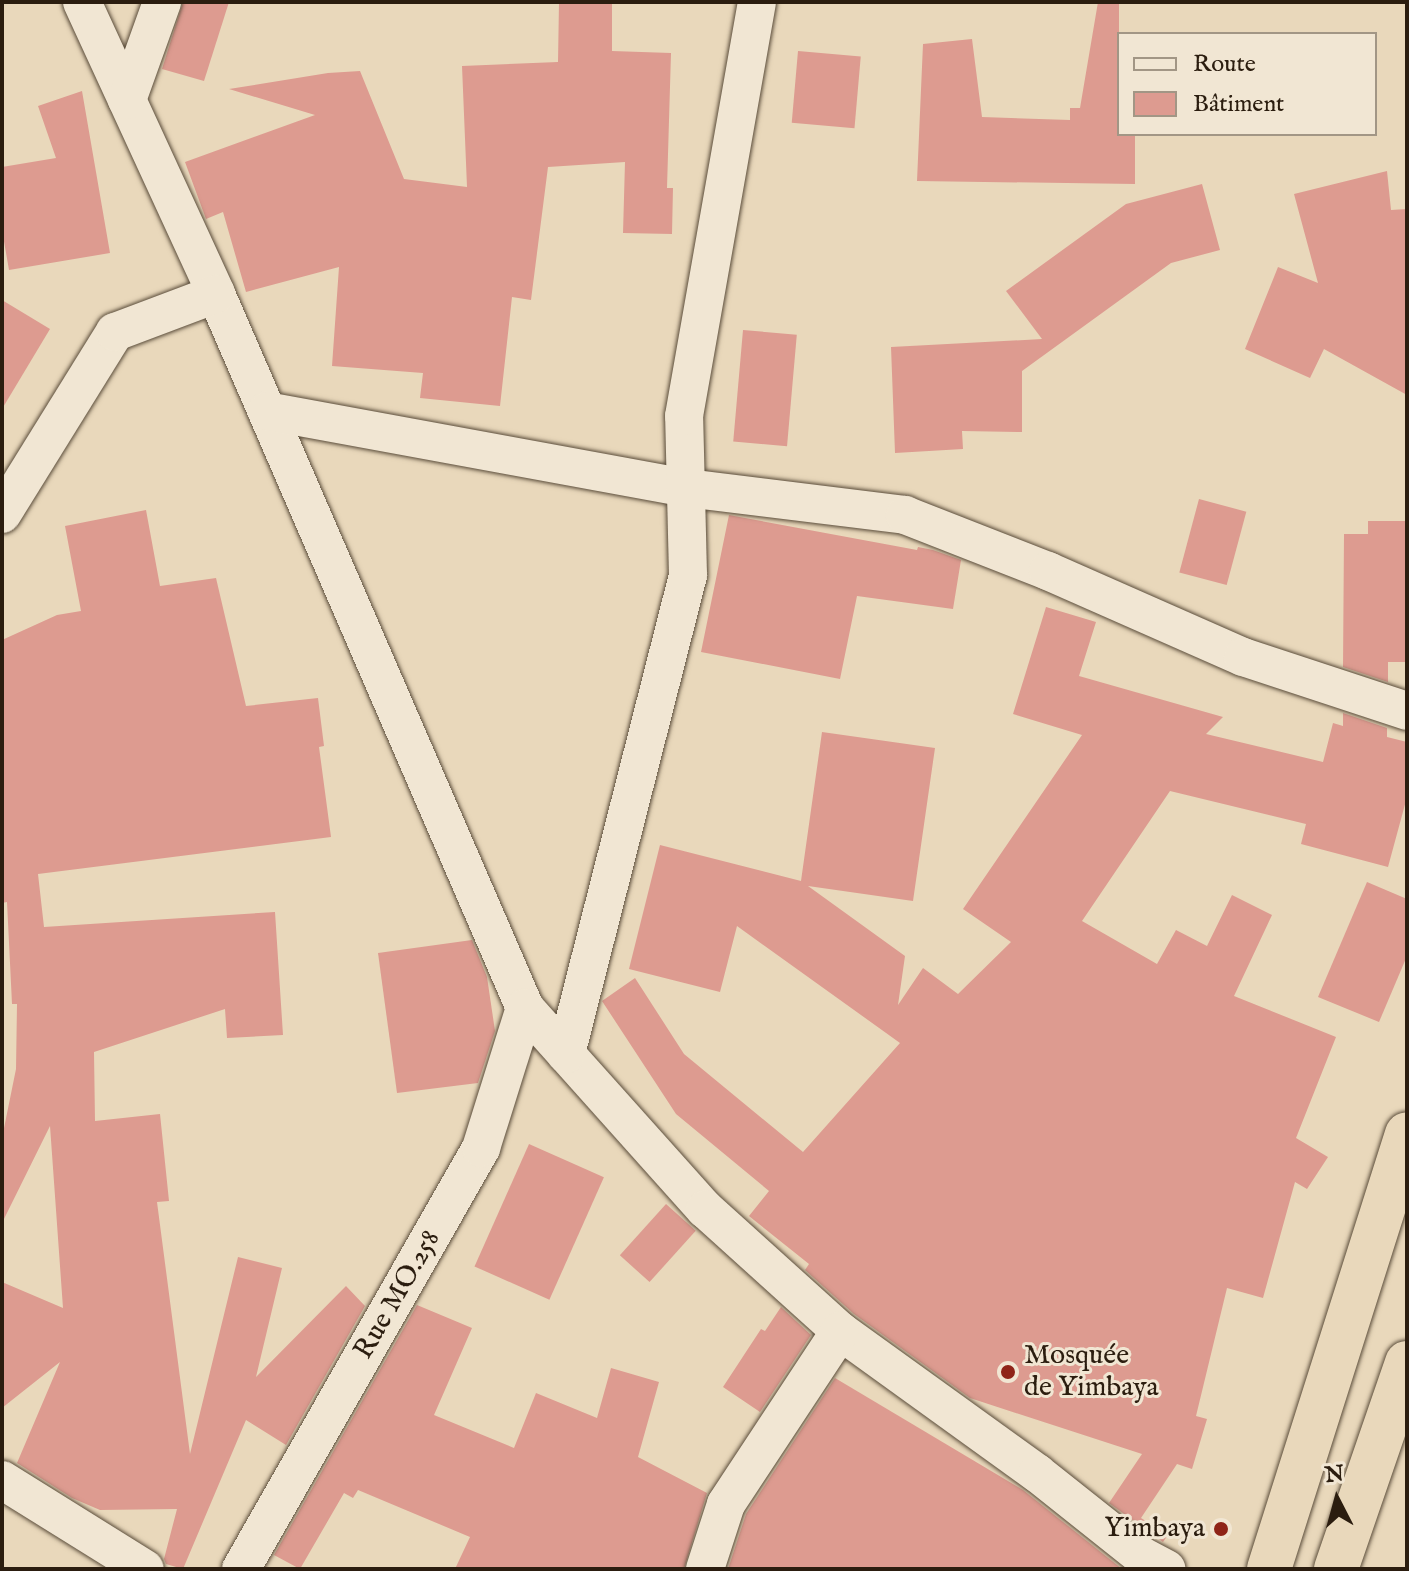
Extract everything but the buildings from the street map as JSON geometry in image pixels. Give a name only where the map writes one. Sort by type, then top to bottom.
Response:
[{"type":"highway","points":[[1269,1569],[1407,1134]]},
{"type":"highway","points":[[1336,1569],[1407,1363]]},
{"type":"street","points":[[82,2],[216,294],[525,1008],[705,1209],[840,1331],[1037,1473],[1140,1555],[1166,1569]]},
{"type":"street","points":[[127,100],[162,2]]},
{"type":"street","points":[[566,1054],[688,575],[684,416],[757,2]]},
{"type":"street","points":[[2,514],[115,332],[216,294]]},
{"type":"street","points":[[267,411],[686,488],[905,515],[1048,571],[1243,657],[1407,711]]},
{"type":"street","name":"Rue MO.258","points":[[241,1569],[481,1148],[525,1008]]},
{"type":"street","points":[[705,1569],[726,1504],[840,1331]]},
{"type":"street","points":[[2,1480],[145,1569]]},
{"type":"place","name":"Mosquée de Yimbaya","points":[[1008,1372]]},
{"type":"place","name":"Yimbaya","points":[[1221,1529]]}]
